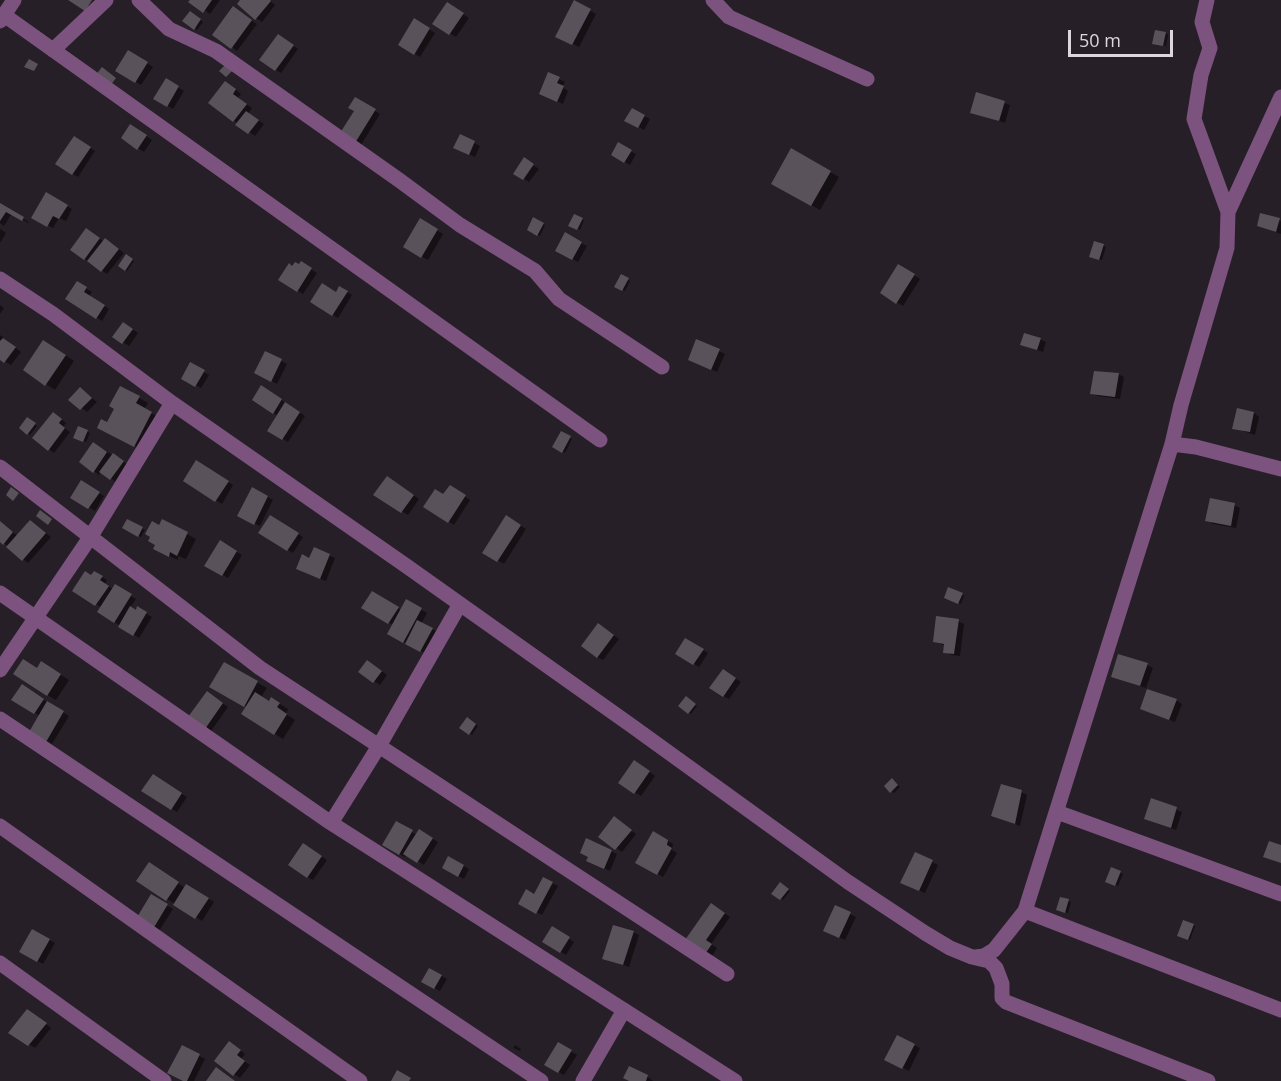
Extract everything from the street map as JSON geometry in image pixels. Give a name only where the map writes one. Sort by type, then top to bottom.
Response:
[{"type":"street","points":[[14,0],[2,18],[53,50],[600,440]]},
{"type":"street","points":[[53,50],[106,0]]},
{"type":"street","points":[[139,0],[169,29],[216,51],[460,225],[535,271],[559,299],[662,367]]},
{"type":"street","points":[[713,0],[729,16],[867,79]]},
{"type":"street","points":[[972,957],[984,956],[994,950],[1025,911],[1172,444],[1180,405],[1227,248],[1228,212],[1194,119],[1201,75],[1210,48],[1202,22],[1207,0]]},
{"type":"street","points":[[1228,212],[1281,97]]},
{"type":"street","points":[[0,279],[848,882],[951,948],[989,961],[996,968],[1002,984],[1002,998],[1006,1002],[1208,1081]]},
{"type":"street","points":[[0,670],[91,536],[172,403]]},
{"type":"street","points":[[1172,444],[1196,447],[1281,469]]},
{"type":"street","points":[[0,467],[260,668],[727,974]]},
{"type":"street","points":[[0,593],[331,823],[735,1081]]},
{"type":"street","points":[[331,823],[379,746],[460,604]]},
{"type":"street","points":[[0,719],[541,1081]]},
{"type":"street","points":[[1057,812],[1281,894]]},
{"type":"street","points":[[0,826],[360,1081]]},
{"type":"street","points":[[1025,911],[1281,1010]]},
{"type":"street","points":[[0,963],[164,1081]]},
{"type":"street","points":[[582,1081],[624,1010]]},
{"type":"building","points":[[68,0],[92,0],[85,11]]},
{"type":"building","points":[[190,0],[212,0],[203,13],[188,2]]},
{"type":"building","points":[[240,0],[271,1],[255,20],[237,4]]},
{"type":"building","points":[[574,0],[591,9],[572,45],[555,37]]},
{"type":"building","points":[[447,2],[464,13],[449,35],[432,24]]},
{"type":"building","points":[[233,6],[252,20],[231,49],[212,35]]},
{"type":"building","points":[[190,11],[201,19],[194,30],[182,21]]},
{"type":"building","points":[[414,18],[430,28],[414,55],[398,45]]},
{"type":"building","points":[[1155,30],[1166,32],[1163,46],[1152,44]]},
{"type":"building","points":[[278,34],[294,45],[275,71],[259,60]]},
{"type":"building","points":[[128,50],[148,62],[135,83],[115,71]]},
{"type":"building","points":[[29,59],[38,64],[34,71],[24,67]]},
{"type":"building","points":[[225,65],[232,71],[226,77],[219,71]]},
{"type":"building","points":[[102,67],[116,78],[110,86],[95,76]]},
{"type":"building","points":[[548,72],[560,77],[557,83],[564,86],[557,102],[539,94]]},
{"type":"building","points":[[166,78],[179,86],[167,107],[153,99]]},
{"type":"building","points":[[225,81],[236,89],[233,94],[247,104],[233,122],[208,103]]},
{"type":"building","points":[[976,92],[1005,101],[999,121],[970,113]]},
{"type":"building","points":[[355,97],[376,109],[355,143],[340,133],[354,111],[348,108]]},
{"type":"building","points":[[632,108],[645,115],[638,128],[624,121]]},
{"type":"building","points":[[246,111],[259,120],[248,134],[235,125]]},
{"type":"building","points":[[130,124],[147,135],[137,150],[121,138]]},
{"type":"building","points":[[460,134],[475,141],[469,155],[453,148]]},
{"type":"building","points":[[74,136],[91,147],[72,175],[55,164]]},
{"type":"building","points":[[618,142],[632,150],[624,163],[611,155]]},
{"type":"building","points":[[791,148],[831,171],[811,206],[771,184]]},
{"type":"building","points":[[524,157],[534,164],[523,180],[513,174]]},
{"type":"building","points":[[46,192],[68,205],[59,219],[53,216],[47,227],[31,218]]},
{"type":"building","points":[[0,203],[24,217],[22,221],[6,212],[0,221]]},
{"type":"building","points":[[1260,213],[1280,218],[1276,232],[1257,226]]},
{"type":"building","points":[[574,214],[583,218],[577,230],[568,226]]},
{"type":"building","points":[[533,217],[544,223],[537,236],[527,230]]},
{"type":"building","points":[[420,218],[438,229],[421,258],[403,247]]},
{"type":"building","points":[[86,228],[100,238],[84,260],[70,250]]},
{"type":"building","points":[[565,232],[582,242],[572,260],[555,251]]},
{"type":"building","points":[[105,238],[119,249],[101,272],[87,261]]},
{"type":"building","points":[[1094,241],[1104,244],[1099,260],[1089,257]]},
{"type":"building","points":[[126,254],[133,259],[125,271],[118,266]]},
{"type":"building","points":[[301,261],[312,268],[297,292],[278,280],[289,263],[292,266],[295,262],[299,264]]},
{"type":"building","points":[[898,264],[915,274],[896,304],[880,293]]},
{"type":"building","points":[[621,274],[629,278],[622,291],[614,287]]},
{"type":"building","points":[[77,281],[87,287],[84,292],[105,305],[96,319],[65,299]]},
{"type":"building","points":[[322,283],[336,292],[339,286],[348,291],[332,316],[310,302]]},
{"type":"building","points":[[123,322],[133,329],[122,344],[112,337]]},
{"type":"building","points":[[1024,333],[1041,338],[1037,350],[1020,345]]},
{"type":"building","points":[[3,338],[16,347],[4,363],[0,360],[0,341]]},
{"type":"building","points":[[696,339],[720,349],[711,370],[688,360]]},
{"type":"building","points":[[43,340],[66,355],[45,386],[23,370]]},
{"type":"building","points":[[265,351],[282,359],[271,382],[254,373]]},
{"type":"building","points":[[190,362],[205,370],[195,387],[181,379]]},
{"type":"building","points":[[1094,371],[1119,373],[1115,397],[1090,394]]},
{"type":"building","points":[[261,385],[282,399],[273,414],[252,400]]},
{"type":"building","points":[[120,386],[140,396],[136,403],[152,412],[134,447],[97,428],[101,419],[107,422],[114,409],[109,406]]},
{"type":"building","points":[[80,387],[92,398],[80,410],[68,400]]},
{"type":"building","points":[[285,402],[300,412],[282,440],[267,431]]},
{"type":"building","points":[[1237,408],[1254,412],[1250,432],[1232,429]]},
{"type":"building","points":[[53,412],[62,419],[59,423],[65,428],[48,451],[32,438]]},
{"type":"building","points":[[27,417],[36,423],[27,435],[19,428]]},
{"type":"building","points":[[78,426],[88,430],[83,442],[73,438]]},
{"type":"building","points":[[561,431],[571,436],[562,453],[552,447]]},
{"type":"building","points":[[93,442],[107,452],[93,473],[79,462]]},
{"type":"building","points":[[113,453],[124,461],[110,480],[99,472]]},
{"type":"building","points":[[196,460],[229,481],[215,502],[183,481]]},
{"type":"building","points":[[387,476],[414,495],[401,513],[373,495]]},
{"type":"building","points":[[81,480],[100,492],[88,509],[70,498]]},
{"type":"building","points":[[450,485],[466,495],[448,523],[423,507],[435,489],[443,494]]},
{"type":"building","points":[[11,487],[19,493],[13,501],[6,495]]},
{"type":"building","points":[[252,487],[268,496],[254,525],[237,516]]},
{"type":"building","points":[[1210,498],[1235,503],[1231,526],[1205,521]]},
{"type":"building","points":[[40,510],[52,519],[48,525],[36,516]]},
{"type":"building","points":[[270,515],[299,533],[287,551],[258,533]]},
{"type":"building","points":[[506,515],[521,525],[497,562],[482,553]]},
{"type":"building","points":[[127,519],[143,527],[138,537],[122,528]]},
{"type":"building","points":[[162,519],[188,532],[177,556],[170,552],[169,557],[153,549],[155,545],[148,541],[150,537],[145,534],[152,521],[159,525]]},
{"type":"building","points":[[30,520],[46,533],[22,561],[6,547]]},
{"type":"building","points":[[0,521],[13,532],[3,545],[0,542]]},
{"type":"building","points":[[220,540],[237,551],[222,576],[204,566]]},
{"type":"building","points":[[314,547],[330,554],[320,579],[296,569],[302,554],[309,558]]},
{"type":"building","points":[[85,571],[91,575],[94,571],[103,576],[100,580],[109,586],[95,606],[72,591]]},
{"type":"building","points":[[115,584],[132,594],[114,623],[97,612]]},
{"type":"building","points":[[948,587],[963,593],[958,604],[944,598]]},
{"type":"building","points":[[372,591],[399,607],[388,624],[361,608]]},
{"type":"building","points":[[406,599],[422,608],[403,643],[387,634]]},
{"type":"building","points":[[130,606],[136,610],[137,606],[147,612],[133,636],[118,627]]},
{"type":"building","points":[[936,616],[959,619],[954,654],[943,653],[944,644],[933,642]]},
{"type":"building","points":[[417,620],[433,628],[420,652],[405,644]]},
{"type":"building","points":[[598,623],[614,635],[597,658],[581,646]]},
{"type":"building","points":[[685,638],[704,649],[693,665],[675,654]]},
{"type":"building","points":[[1118,654],[1148,663],[1140,686],[1111,677]]},
{"type":"building","points":[[23,659],[37,668],[41,661],[61,674],[47,696],[13,674]]},
{"type":"building","points":[[367,660],[382,671],[373,683],[358,672]]},
{"type":"building","points":[[224,662],[258,681],[244,707],[209,687]]},
{"type":"building","points":[[723,669],[736,678],[723,697],[709,688]]},
{"type":"building","points":[[22,684],[44,699],[34,714],[11,700]]},
{"type":"building","points":[[1147,689],[1177,699],[1169,720],[1140,709]]},
{"type":"building","points":[[207,691],[223,703],[205,729],[188,717]]},
{"type":"building","points":[[255,692],[269,701],[271,697],[280,703],[277,707],[287,714],[274,735],[241,714]]},
{"type":"building","points":[[686,696],[696,704],[688,714],[678,706]]},
{"type":"building","points":[[47,701],[64,711],[46,742],[29,732]]},
{"type":"building","points":[[467,717],[476,724],[469,735],[459,728]]},
{"type":"building","points":[[634,760],[650,771],[634,794],[618,783]]},
{"type":"building","points":[[153,774],[182,793],[171,810],[141,791]]},
{"type":"building","points":[[892,778],[898,785],[890,793],[884,786]]},
{"type":"building","points":[[1001,784],[1022,790],[1015,824],[991,816]]},
{"type":"building","points":[[1151,798],[1177,807],[1171,828],[1144,819]]},
{"type":"building","points":[[614,816],[632,830],[615,850],[598,837]]},
{"type":"building","points":[[396,821],[413,830],[399,855],[382,845]]},
{"type":"building","points":[[419,829],[433,838],[417,863],[403,854]]},
{"type":"building","points":[[653,831],[668,840],[667,845],[672,848],[657,875],[635,863]]},
{"type":"building","points":[[586,838],[612,850],[604,869],[586,861],[588,857],[580,853]]},
{"type":"building","points":[[1269,841],[1281,845],[1281,863],[1263,857]]},
{"type":"building","points":[[303,843],[322,856],[307,878],[288,865]]},
{"type":"building","points":[[915,852],[933,860],[919,891],[900,883]]},
{"type":"building","points":[[448,856],[464,865],[458,877],[442,868]]},
{"type":"building","points":[[149,862],[179,882],[166,901],[136,881]]},
{"type":"building","points":[[1111,867],[1121,871],[1115,886],[1105,882]]},
{"type":"building","points":[[543,877],[553,882],[536,914],[518,904],[526,889],[534,894]]},
{"type":"building","points":[[780,882],[789,889],[780,900],[771,894]]},
{"type":"building","points":[[186,884],[209,898],[195,919],[173,905]]},
{"type":"building","points":[[151,894],[168,904],[153,929],[136,919]]},
{"type":"building","points":[[1060,897],[1069,899],[1065,913],[1056,910]]},
{"type":"building","points":[[711,903],[725,913],[706,940],[712,944],[705,954],[685,940]]},
{"type":"building","points":[[835,905],[851,912],[839,938],[823,931]]},
{"type":"building","points":[[1183,920],[1194,924],[1188,940],[1177,936]]},
{"type":"building","points":[[613,925],[634,931],[623,965],[602,959]]},
{"type":"building","points":[[552,926],[570,937],[560,953],[542,942]]},
{"type":"building","points":[[32,929],[50,939],[37,962],[19,952]]},
{"type":"building","points":[[429,968],[442,975],[434,989],[421,982]]},
{"type":"building","points":[[27,1009],[47,1023],[28,1046],[8,1033]]},
{"type":"building","points":[[897,1035],[915,1044],[902,1069],[884,1060]]},
{"type":"building","points":[[229,1041],[241,1050],[237,1055],[245,1061],[233,1076],[214,1061]]},
{"type":"building","points":[[558,1042],[572,1050],[558,1073],[544,1065]]},
{"type":"building","points":[[182,1045],[200,1054],[187,1081],[167,1073]]},
{"type":"building","points":[[629,1066],[648,1075],[646,1081],[629,1081],[623,1078]]},
{"type":"building","points":[[216,1067],[235,1081],[206,1081]]},
{"type":"building","points":[[397,1070],[411,1078],[409,1081],[391,1081]]}]
